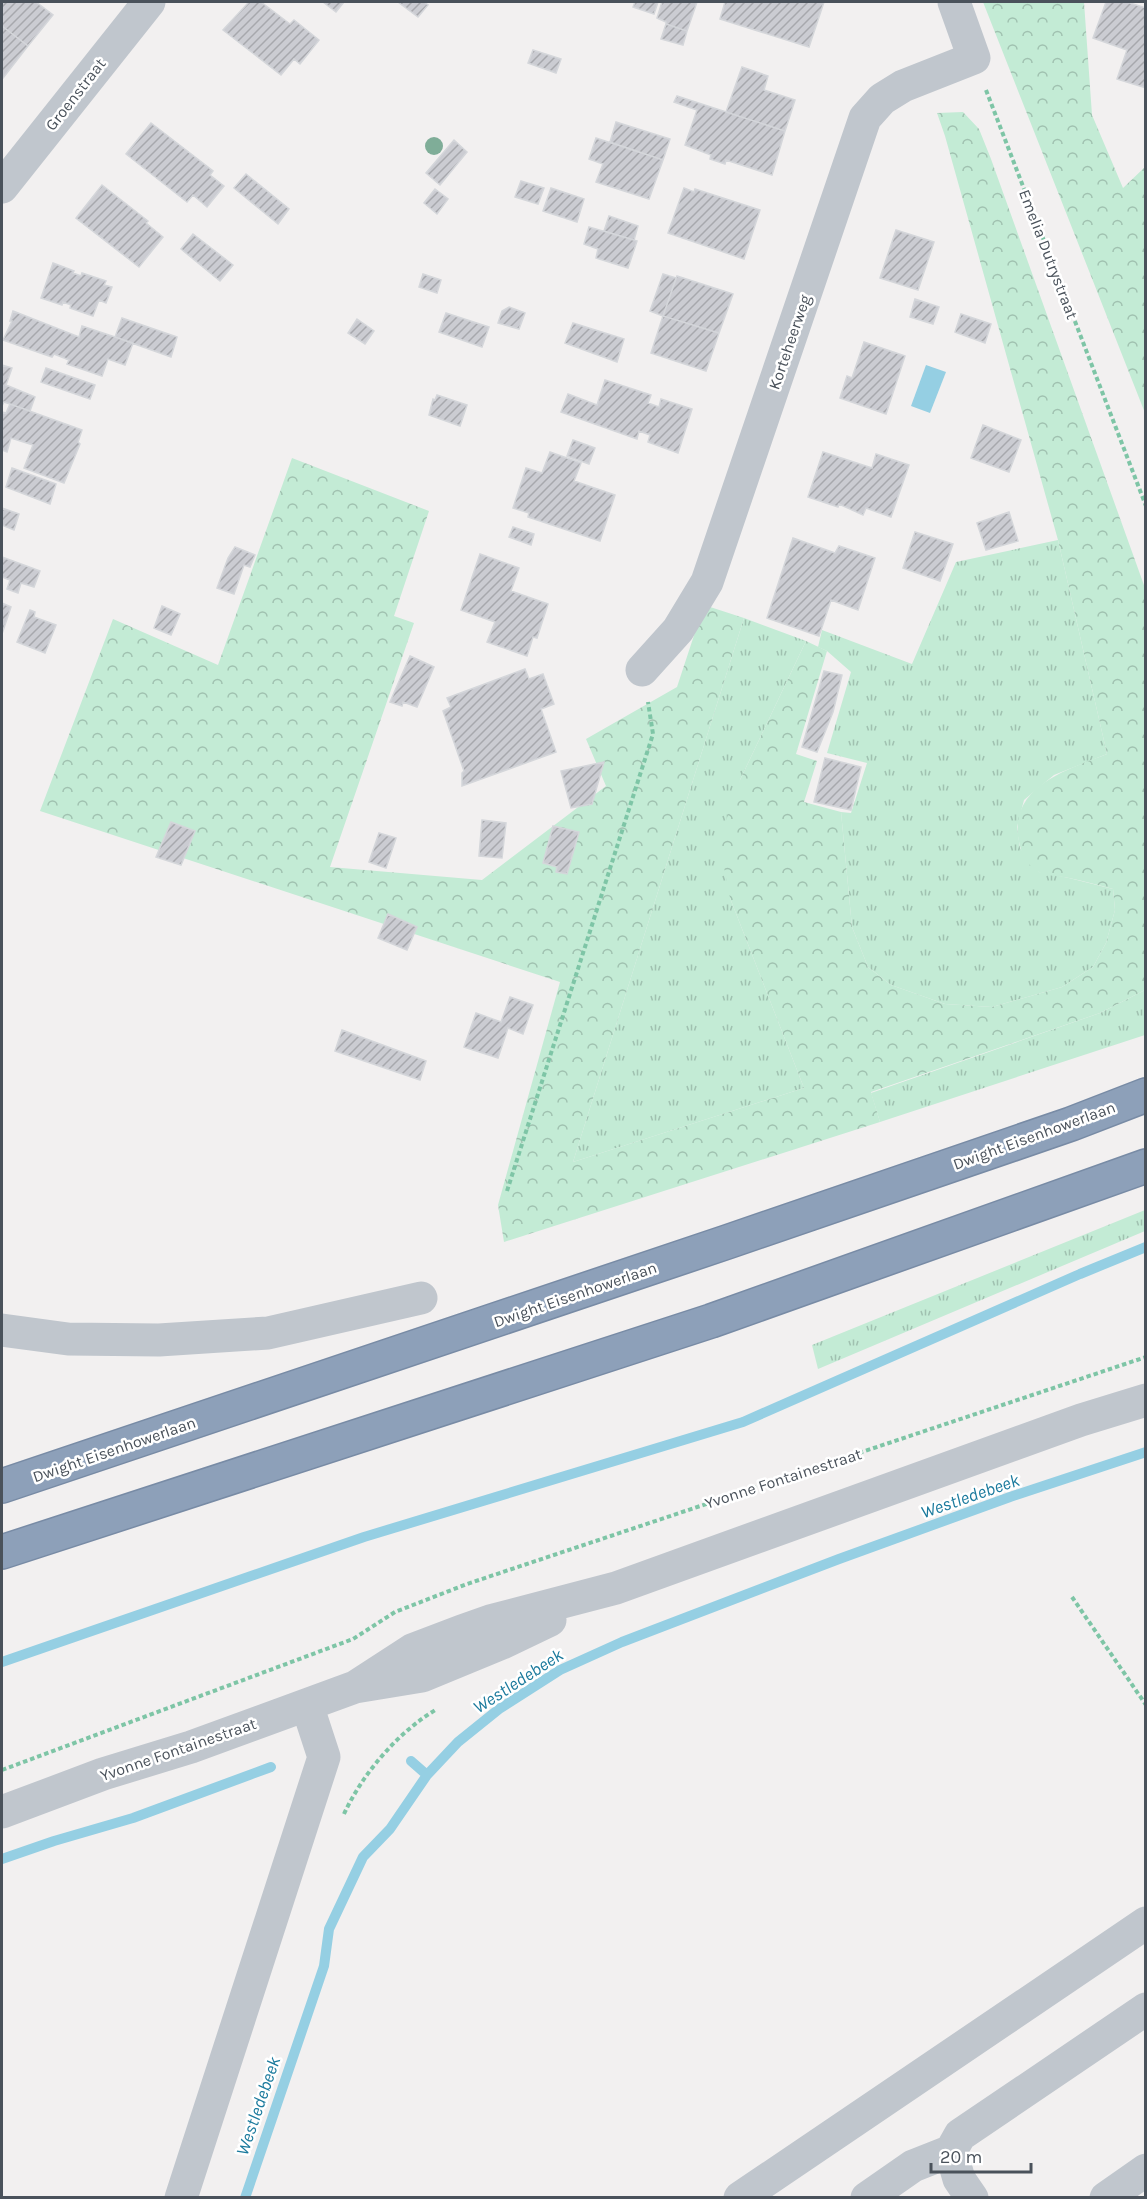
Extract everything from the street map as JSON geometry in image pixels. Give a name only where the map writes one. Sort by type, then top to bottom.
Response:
[{"type":"highway","name":"Dwight Eisenhowerlaan","points":[[2,1486],[727,1242],[1071,1124],[1146,1095]]},
{"type":"highway","points":[[2,1552],[711,1321],[1146,1166]]},
{"type":"street","name":"Groenstraat","points":[[2,187],[149,2]]},
{"type":"street","points":[[954,2],[974,58]]},
{"type":"street","name":"Korteheerweg","points":[[642,670],[678,630],[707,582],[865,118],[882,99],[903,86],[974,58]]},
{"type":"street","points":[[2,1330],[68,1339],[159,1341],[268,1333],[420,1298]]},
{"type":"street","name":"Yvonne Fontainestraat","points":[[355,1687],[412,1650],[490,1621],[616,1588],[1070,1424],[1146,1400]]},
{"type":"street","name":"Yvonne Fontainestraat","points":[[2,1812],[103,1774],[190,1747],[355,1687],[422,1676],[502,1643],[616,1588]]},
{"type":"street","points":[[181,2198],[324,1757],[306,1705]]},
{"type":"street","points":[[740,2198],[1146,1923]]},
{"type":"street","points":[[867,2198],[913,2166],[951,2151],[960,2135],[1146,2009]]},
{"type":"street","points":[[951,2151],[959,2179],[972,2198]]},
{"type":"street","points":[[1106,2198],[1146,2170]]},
{"type":"path","name":"Emelia Dutrystraat","points":[[974,58],[1146,506]]},
{"type":"path","points":[[507,1191],[653,734],[642,670]]},
{"type":"path","name":"Yvonne Fontainestraat","points":[[2,1770],[353,1639],[395,1612],[467,1584],[1146,1357]]},
{"type":"path","points":[[1072,1597],[1146,1705]]},
{"type":"path","points":[[340,1822],[366,1777],[389,1749],[452,1696],[453,1688],[446,1667]]},
{"type":"green space","points":[[983,2],[1084,2],[1092,115],[1123,188],[1145,167],[1145,413]]},
{"type":"green space","points":[[963,112],[979,129],[991,159],[1145,588],[1145,990],[1100,1013],[871,1092],[880,1122],[504,1242],[498,1205],[560,982],[40,811],[113,619],[218,665],[292,458],[429,511],[394,616],[414,623],[330,867],[482,880],[606,786],[586,739],[677,687],[704,605],[744,618],[573,1162],[804,1088],[730,898],[719,841],[740,780],[806,641],[827,651],[796,754],[817,761],[804,802],[841,812],[852,927],[868,967],[891,985],[945,1004],[992,1007],[1062,987],[1093,967],[1106,943],[1115,910],[1113,889],[1044,874],[1033,868],[1026,861],[1020,846],[1019,818],[1024,804],[1046,782],[1076,766],[1107,754],[1058,540],[937,113]]},
{"type":"green space","points":[[1058,540],[1107,754],[1054,775],[1024,800],[1017,827],[1020,848],[1039,872],[1113,889],[1115,910],[1106,943],[1093,967],[1062,987],[992,1007],[945,1004],[891,985],[868,967],[852,927],[841,812],[851,813],[867,763],[827,753],[851,672],[827,651],[818,647],[822,630],[912,664],[956,562]]},
{"type":"green space","points":[[744,618],[806,641],[740,780],[730,898],[804,1088],[573,1162]]},
{"type":"green space","points":[[1145,990],[1145,1035],[880,1122],[871,1093],[1100,1013]]},
{"type":"green space","points":[[1145,1210],[1145,1231],[818,1369],[812,1345]]},
{"type":"water","points":[[926,365],[946,372],[930,413],[911,406]]},
{"type":"building","points":[[2,2],[36,2],[53,15],[28,46],[2,26]]},
{"type":"building","points":[[249,2],[261,2],[290,24],[294,20],[319,40],[300,64],[294,59],[281,75],[223,30]]},
{"type":"building","points":[[323,2],[344,2],[336,12]]},
{"type":"building","points":[[398,2],[424,2],[428,5],[418,17]]},
{"type":"building","points":[[635,2],[658,2],[654,14],[633,7]]},
{"type":"building","points":[[662,2],[697,2],[687,31],[666,24],[657,18]]},
{"type":"building","points":[[725,2],[824,2],[809,47],[720,19]]},
{"type":"building","points":[[1106,2],[1127,2],[1146,8],[1146,88],[1117,79],[1127,50],[1093,38]]},
{"type":"building","points":[[666,24],[687,31],[683,45],[661,39]]},
{"type":"building","points":[[2,26],[28,46],[3,78],[2,77]]},
{"type":"building","points":[[533,50],[561,59],[556,73],[528,63]]},
{"type":"building","points":[[742,67],[768,76],[764,90],[795,100],[785,131],[726,112]]},
{"type":"building","points":[[677,96],[785,131],[772,175],[726,160],[725,164],[710,159],[711,155],[685,145],[697,110],[674,102]]},
{"type":"building","points":[[616,122],[670,139],[663,160],[610,142]]},
{"type":"building","points":[[151,123],[213,171],[210,175],[224,186],[207,207],[193,195],[187,202],[126,154]]},
{"type":"building","points":[[596,138],[663,160],[649,199],[596,182],[603,164],[589,159]]},
{"type":"building","points":[[454,140],[467,152],[440,185],[426,173]]},
{"type":"building","points":[[246,174],[289,209],[278,224],[234,188]]},
{"type":"building","points":[[521,181],[544,188],[538,204],[515,197]]},
{"type":"building","points":[[102,185],[148,221],[146,223],[163,237],[139,267],[76,218]]},
{"type":"building","points":[[551,188],[584,199],[577,222],[543,211]]},
{"type":"building","points":[[684,188],[694,192],[695,189],[760,210],[744,259],[668,233]]},
{"type":"building","points":[[435,189],[448,199],[437,214],[424,203]]},
{"type":"building","points":[[609,216],[638,226],[634,240],[604,231]]},
{"type":"building","points":[[589,227],[637,241],[628,268],[596,258],[598,249],[584,244]]},
{"type":"building","points":[[896,230],[934,242],[918,290],[880,278]]},
{"type":"building","points":[[193,234],[233,265],[220,281],[181,249]]},
{"type":"building","points":[[53,263],[81,276],[82,273],[106,281],[104,285],[112,287],[106,303],[99,300],[93,316],[70,308],[71,305],[63,302],[62,305],[41,298]]},
{"type":"building","points":[[423,274],[441,280],[437,293],[419,287]]},
{"type":"building","points":[[663,274],[676,278],[663,316],[650,311]]},
{"type":"building","points":[[677,276],[733,294],[719,333],[663,316]]},
{"type":"building","points":[[915,299],[939,307],[933,324],[910,317]]},
{"type":"building","points":[[509,307],[525,313],[519,329],[498,323],[502,311]]},
{"type":"building","points":[[13,311],[79,337],[82,326],[133,343],[125,365],[108,359],[102,376],[67,364],[69,360],[54,354],[52,357],[3,340],[12,321],[10,321]]},
{"type":"building","points":[[446,313],[489,327],[482,347],[439,332]]},
{"type":"building","points":[[961,314],[991,324],[985,343],[955,332]]},
{"type":"building","points":[[663,316],[719,333],[706,371],[651,353]]},
{"type":"building","points":[[122,318],[177,337],[171,357],[115,337]]},
{"type":"building","points":[[357,319],[374,331],[365,344],[348,333]]},
{"type":"building","points":[[573,323],[624,339],[617,362],[565,343]]},
{"type":"building","points":[[864,342],[905,356],[886,414],[840,398],[847,376],[852,378]]},
{"type":"building","points":[[2,365],[12,368],[6,385],[35,397],[30,411],[4,402],[2,406]]},
{"type":"building","points":[[46,368],[95,385],[90,399],[41,382]]},
{"type":"building","points":[[605,380],[651,395],[648,403],[659,407],[661,399],[692,409],[678,453],[648,442],[650,435],[639,431],[637,439],[561,412],[568,394],[597,405]]},
{"type":"building","points":[[437,395],[467,405],[460,426],[429,415],[433,399],[435,400]]},
{"type":"building","points":[[10,404],[82,430],[78,442],[80,444],[64,483],[24,468],[33,445],[11,438],[7,452],[2,450],[2,412],[6,413]]},
{"type":"building","points":[[983,425],[1021,440],[1009,472],[971,458]]},
{"type":"building","points":[[573,440],[595,448],[589,464],[567,456]]},
{"type":"building","points":[[550,452],[581,463],[574,481],[615,495],[600,541],[528,517],[529,513],[513,508],[526,468],[542,473]]},
{"type":"building","points":[[823,452],[872,468],[876,454],[909,465],[891,517],[866,508],[863,515],[839,504],[838,507],[808,497]]},
{"type":"building","points":[[12,468],[56,484],[50,504],[6,487]]},
{"type":"building","points":[[2,508],[19,514],[14,530],[2,525]]},
{"type":"building","points":[[1009,512],[1018,541],[986,550],[977,523]]},
{"type":"building","points":[[513,527],[534,534],[531,545],[509,537]]},
{"type":"building","points":[[915,532],[953,544],[940,581],[903,568]]},
{"type":"building","points":[[793,538],[835,553],[839,546],[875,558],[858,610],[831,600],[819,636],[767,618]]},
{"type":"building","points":[[235,547],[255,555],[250,567],[244,565],[234,594],[217,588],[228,558]]},
{"type":"building","points":[[480,554],[519,568],[511,591],[548,604],[537,638],[533,637],[527,656],[487,642],[495,622],[461,610]]},
{"type":"building","points":[[2,557],[40,571],[34,587],[21,583],[18,593],[7,589],[10,580],[2,577]]},
{"type":"building","points":[[2,603],[11,607],[2,634]]},
{"type":"building","points":[[162,606],[180,614],[171,635],[154,628]]},
{"type":"building","points":[[30,610],[35,612],[34,617],[56,625],[45,653],[17,642]]},
{"type":"building","points":[[410,656],[434,667],[417,707],[403,702],[402,706],[390,702]]},
{"type":"building","points":[[525,669],[529,679],[543,674],[554,704],[541,709],[556,752],[462,786],[464,771],[443,711],[451,707],[447,698]]},
{"type":"building","points":[[824,671],[842,675],[833,712],[817,752],[802,747]]},
{"type":"building","points":[[825,758],[861,767],[851,810],[814,802]]},
{"type":"building","points":[[604,762],[592,804],[571,808],[561,771]]},
{"type":"building","points":[[482,820],[506,823],[502,858],[479,856]]},
{"type":"building","points":[[171,822],[195,831],[181,865],[156,857]]},
{"type":"building","points":[[553,826],[579,832],[567,874],[556,872],[557,867],[543,863]]},
{"type":"building","points":[[379,833],[396,838],[386,868],[369,862]]},
{"type":"building","points":[[388,914],[417,927],[407,950],[378,938]]},
{"type":"building","points":[[510,997],[533,1005],[523,1034],[508,1028],[498,1058],[464,1047],[476,1013],[501,1022]]},
{"type":"building","points":[[342,1030],[426,1061],[420,1080],[335,1051]]},
{"type":"waterway","name":"Westledebeek","points":[[2,1662],[364,1537],[743,1422],[1146,1247]]},
{"type":"waterway","name":"Westledebeek","points":[[245,2198],[324,1966],[329,1929],[363,1857],[390,1829],[427,1775],[458,1742],[499,1709],[560,1670],[622,1642],[839,1559],[1010,1497],[1146,1452]]},
{"type":"waterway","points":[[411,1761],[427,1775]]},
{"type":"waterway","points":[[2,1859],[133,1818],[271,1767]]}]
